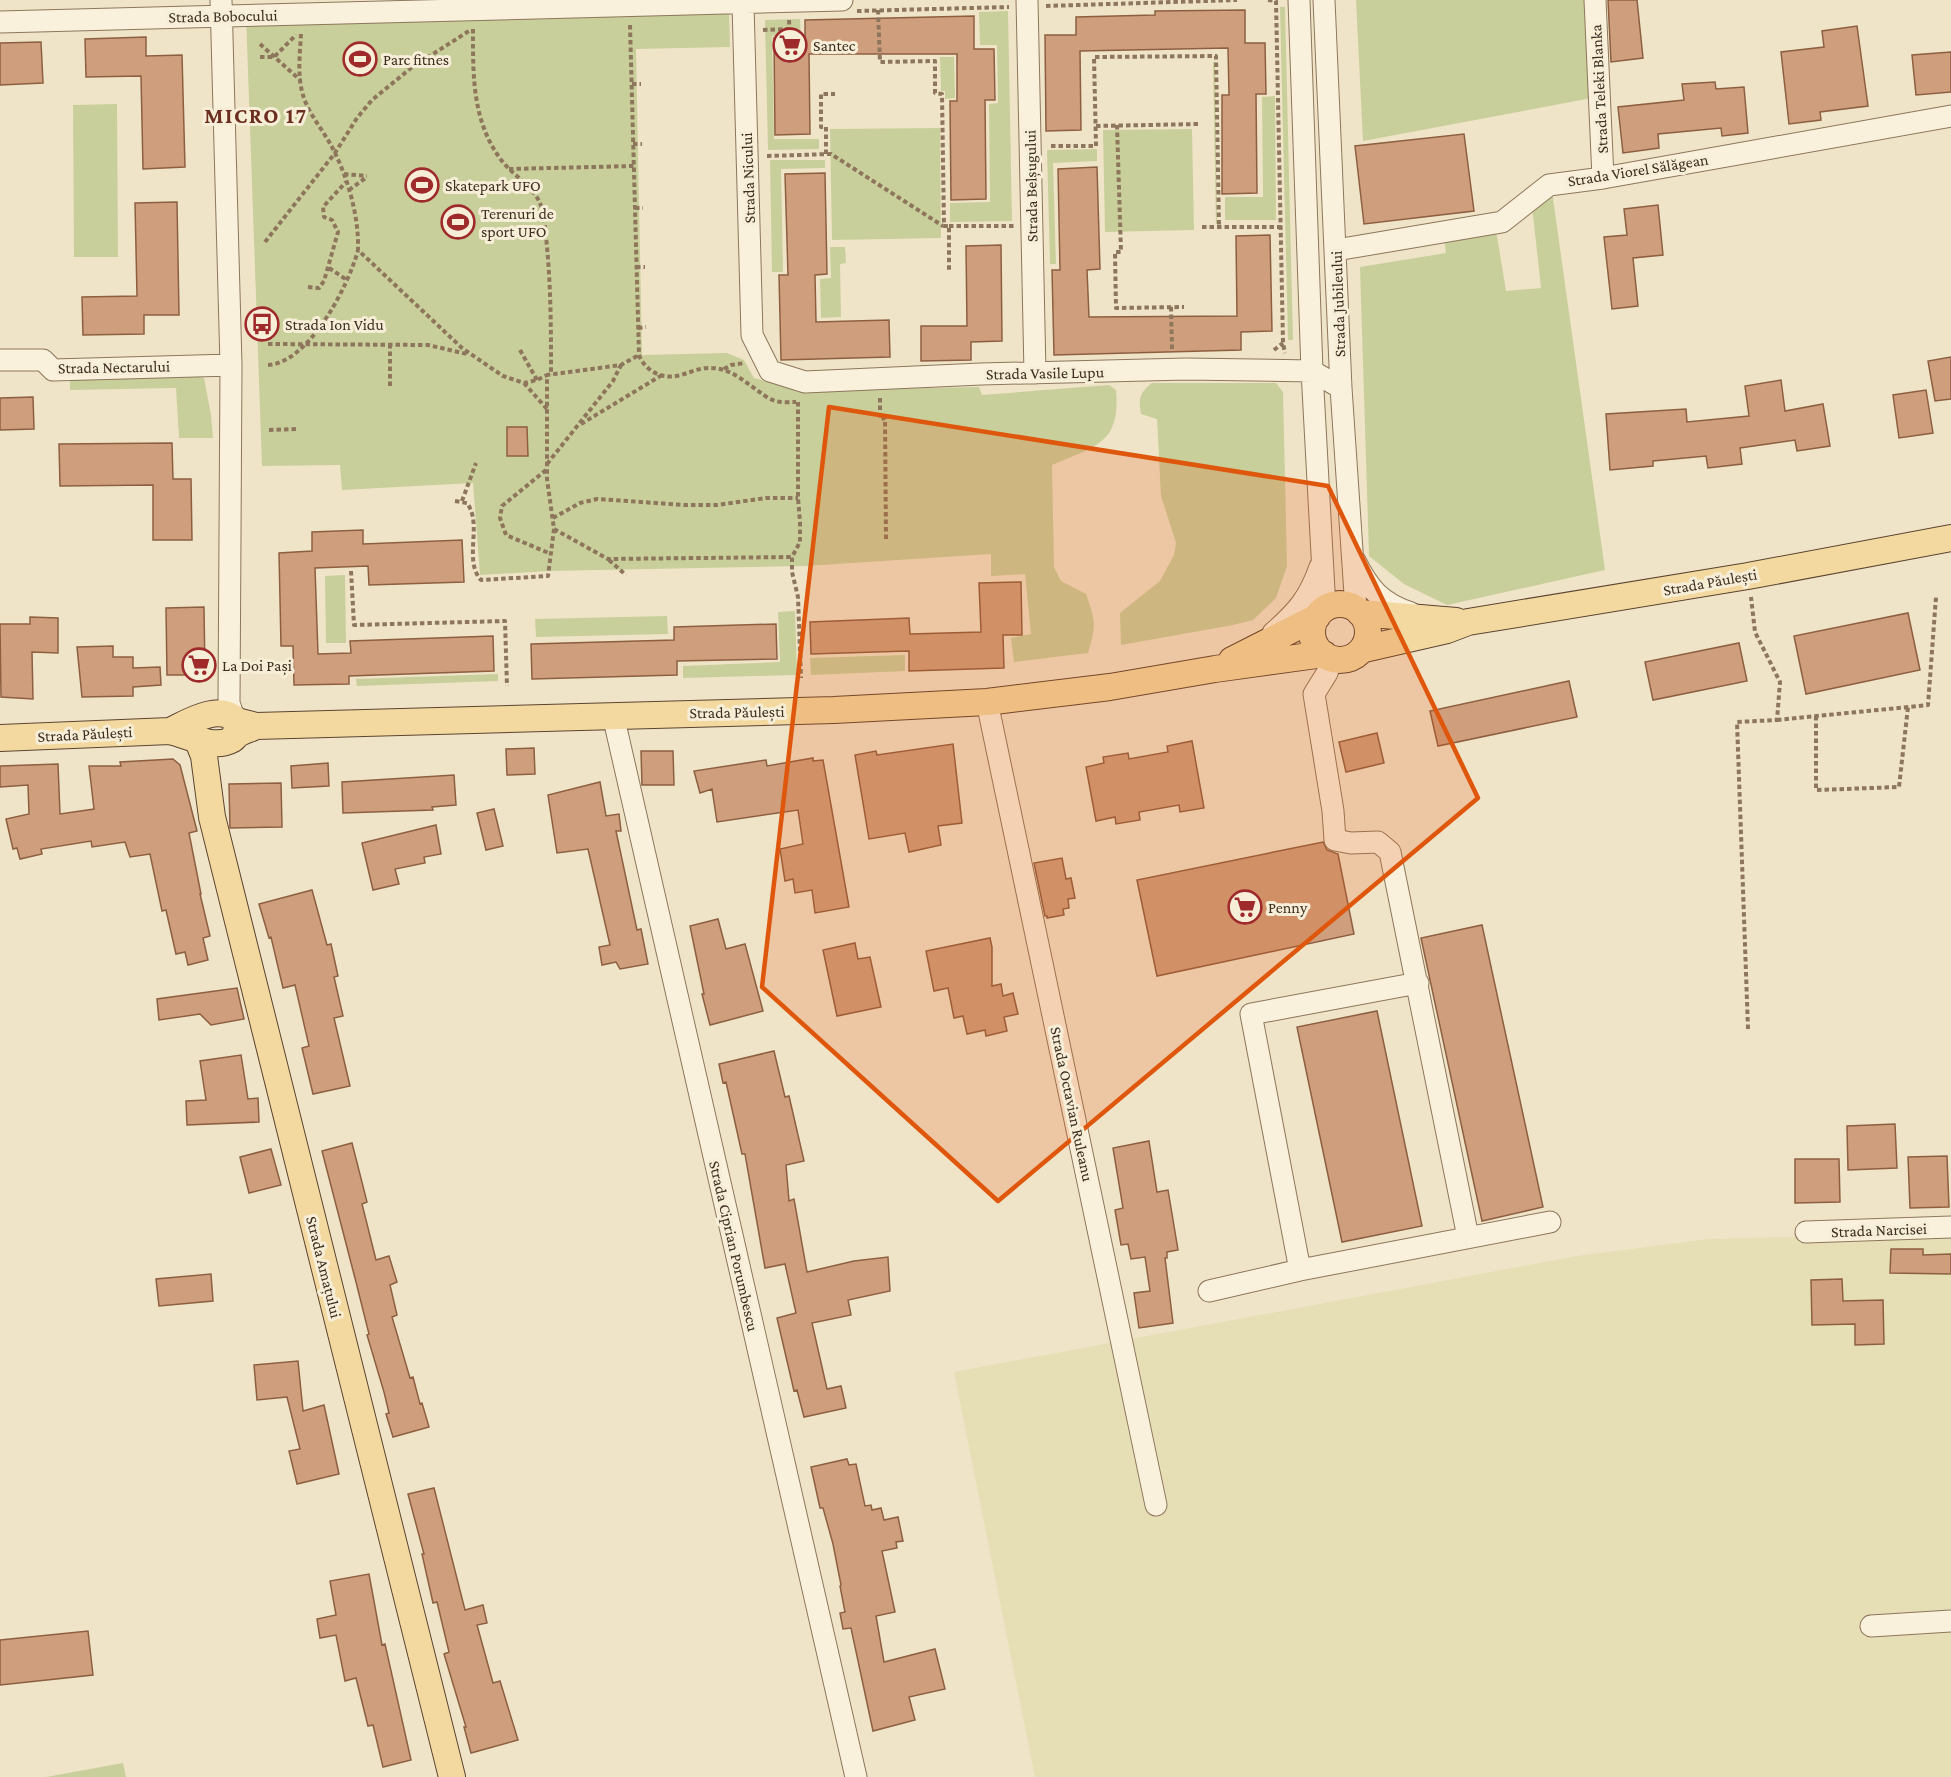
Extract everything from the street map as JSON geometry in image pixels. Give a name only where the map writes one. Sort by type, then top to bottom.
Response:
[{"type":"main road","name":"Strada Păulești","points":[[1364,649],[1447,630],[1468,622],[1748,576],[1951,538]]},
{"type":"main road","points":[[1335,605],[1346,605],[1358,611],[1366,623],[1368,632],[1364,649],[1347,659],[1328,657],[1315,643],[1313,635],[1321,613],[1335,605]]},
{"type":"main road","name":"Strada Păulești","points":[[1358,611],[1468,622]]},
{"type":"main road","name":"Strada Păulești","points":[[1215,669],[1321,613]]},
{"type":"main road","name":"Strada Păulești","points":[[0,738],[613,715],[827,710],[987,702],[1110,687],[1215,669],[1328,657]]},
{"type":"main road","name":"Strada Amațului","points":[[215,729],[212,817],[452,1777]]},
{"type":"street","name":"Strada Jubileului","points":[[1299,0],[1312,371],[1322,561],[1321,613]]},
{"type":"street","name":"Strada Jubileului","points":[[1324,0],[1341,388],[1351,554],[1358,611]]},
{"type":"street","name":"Strada Teleki Blanka","points":[[1595,0],[1603,178]]},
{"type":"street","name":"Strada Bobocului","points":[[0,22],[221,8],[743,4],[844,6]]},
{"type":"street","name":"Strada Nicului","points":[[743,4],[752,335],[758,351]]},
{"type":"street","name":"Strada Belșugului","points":[[1025,4],[1035,373]]},
{"type":"street","points":[[215,729],[231,365],[221,8]]},
{"type":"street","name":"Strada Viorel Sălăgean","points":[[1336,250],[1502,222],[1549,185],[1603,178],[1951,116]]},
{"type":"street","name":"Strada Vasile Lupu","points":[[758,351],[770,371],[805,382],[1186,369],[1312,371]]},
{"type":"street","name":"Strada Nectarului","points":[[0,360],[43,360],[53,370],[231,365]]},
{"type":"street","points":[[1312,371],[1341,388]]},
{"type":"street","points":[[1351,554],[1366,580],[1381,598],[1395,607],[1426,618]]},
{"type":"street","points":[[1253,650],[1294,614],[1304,602],[1312,589],[1322,561]]},
{"type":"street","points":[[1328,657],[1327,673],[1314,694],[1333,811],[1335,840],[1351,843],[1378,842],[1390,852],[1468,1237]]},
{"type":"street","name":"Strada Octavian Ruleanu","points":[[987,702],[1156,1505]]},
{"type":"street","name":"Strada Ciprian Porumbescu","points":[[613,715],[856,1777]]},
{"type":"street","points":[[1300,1270],[1251,1014],[1418,983]]},
{"type":"street","points":[[1209,1291],[1300,1270],[1550,1222]]},
{"type":"street","name":"Strada Narcisei","points":[[1806,1232],[1951,1227]]},
{"type":"street","points":[[1871,1626],[1951,1622]]},
{"type":"path","points":[[844,6],[878,10],[1025,4],[1237,0]]},
{"type":"path","points":[[1268,0],[1275,1],[1283,343],[1289,371]]},
{"type":"path","points":[[878,10],[880,62],[935,61],[935,93],[942,94],[949,272]]},
{"type":"path","points":[[789,13],[790,38]]},
{"type":"path","points":[[630,15],[638,328],[639,355],[642,364],[662,375],[676,376],[709,367],[724,369],[739,376],[772,400],[798,402]]},
{"type":"path","points":[[455,501],[467,502],[471,508],[474,565],[476,574],[481,580],[548,576],[554,529],[547,467],[549,271],[544,220],[540,202],[494,150],[484,130],[476,100],[473,76],[472,20]]},
{"type":"path","points":[[759,22],[759,30],[789,29]]},
{"type":"path","points":[[261,57],[274,57],[301,30],[300,81],[303,96],[335,153],[344,174],[359,232],[358,250],[347,280],[331,309],[305,344],[291,358],[278,364],[268,365]]},
{"type":"path","points":[[265,242],[335,153],[357,118],[372,100],[411,68],[467,32]]},
{"type":"path","points":[[260,44],[300,81]]},
{"type":"path","points":[[1041,146],[1096,146],[1094,57],[1216,56],[1219,227]]},
{"type":"path","points":[[632,84],[640,84]]},
{"type":"path","points":[[826,154],[825,127],[821,127],[821,94],[835,94]]},
{"type":"path","points":[[1096,126],[1199,124]]},
{"type":"path","points":[[1117,125],[1121,252],[1116,252],[1116,308],[1184,307]]},
{"type":"path","points":[[633,144],[642,144]]},
{"type":"path","points":[[764,156],[831,154],[946,226],[1016,226]]},
{"type":"path","points":[[509,169],[634,166]]},
{"type":"path","points":[[344,174],[367,176],[348,190]]},
{"type":"path","points":[[308,287],[319,288],[329,268],[338,232],[332,220],[324,217],[324,207],[346,182]]},
{"type":"path","points":[[635,208],[643,208]]},
{"type":"path","points":[[1202,227],[1281,227]]},
{"type":"path","points":[[358,250],[462,348],[503,376],[524,383],[547,410]]},
{"type":"path","points":[[636,267],[645,267]]},
{"type":"path","points":[[329,268],[347,280]]},
{"type":"path","points":[[1172,307],[1173,356]]},
{"type":"path","points":[[638,328],[646,327]]},
{"type":"path","points":[[1270,353],[1283,343]]},
{"type":"path","points":[[268,344],[428,345],[472,355]]},
{"type":"path","points":[[390,344],[390,388]]},
{"type":"path","points":[[520,350],[537,380]]},
{"type":"path","points":[[524,383],[549,375],[621,365],[639,355]]},
{"type":"path","points":[[551,554],[506,535],[500,518],[502,506],[547,467],[612,381],[621,365]]},
{"type":"path","points":[[578,426],[662,375]]},
{"type":"path","points":[[880,394],[880,419],[885,418],[886,540]]},
{"type":"path","points":[[801,678],[798,597],[792,572],[792,557],[800,542],[798,402],[804,395]]},
{"type":"path","points":[[269,430],[299,429]]},
{"type":"path","points":[[462,501],[476,463]]},
{"type":"path","points":[[553,518],[580,503],[597,499],[717,505],[766,498],[798,498]]},
{"type":"path","points":[[554,529],[608,559],[626,575]]},
{"type":"path","points":[[608,559],[792,557]]},
{"type":"path","points":[[351,571],[354,625],[505,621],[507,686]]},
{"type":"path","points":[[1748,576],[1755,632],[1780,682],[1777,720]]},
{"type":"path","points":[[1748,1029],[1737,722],[1928,705],[1936,597]]},
{"type":"path","points":[[1816,716],[1816,790],[1899,787],[1908,707]]},
{"type":"highlighted area","points":[[829,407],[1328,486],[1478,798],[998,1201],[762,987]]},
{"type":"shaded area","points":[[1951,1216],[1951,1777],[1035,1777],[954,1372],[1577,1256],[1709,1239],[1796,1237]]},
{"type":"green space","points":[[1356,0],[1588,0],[1592,98],[1363,141]]},
{"type":"green space","points":[[1280,7],[1285,7],[1293,340],[1288,340]]},
{"type":"green space","points":[[729,10],[730,47],[636,49],[642,355],[727,353],[744,360],[754,378],[804,390],[979,387],[982,395],[1109,385],[1116,390],[1116,408],[1114,422],[1109,433],[1092,447],[1052,465],[1054,567],[1061,581],[1086,594],[1094,624],[1088,653],[1014,662],[1011,638],[1031,634],[1025,574],[991,576],[991,554],[805,566],[550,571],[480,575],[473,483],[342,490],[340,465],[262,466],[246,15]]},
{"type":"green space","points":[[1008,11],[1012,221],[950,222],[950,203],[990,202],[989,104],[998,103],[997,45],[980,45],[979,12]]},
{"type":"green space","points":[[800,19],[801,36],[772,36],[774,139],[819,139],[819,149],[768,150],[765,20]]},
{"type":"green space","points":[[940,57],[954,57],[955,98],[945,99],[945,91],[941,91]]},
{"type":"green space","points":[[1213,62],[1215,62],[1217,224],[1216,224]]},
{"type":"green space","points":[[1275,96],[1276,220],[1225,220],[1225,197],[1263,197],[1262,97]]},
{"type":"green space","points":[[117,104],[118,257],[74,257],[73,105]]},
{"type":"green space","points":[[940,128],[941,238],[832,240],[830,129]]},
{"type":"green space","points":[[1192,129],[1194,230],[1105,232],[1103,130]]},
{"type":"green space","points":[[1097,149],[1097,161],[1053,163],[1056,264],[1050,264],[1047,150]]},
{"type":"green space","points":[[770,160],[825,160],[825,168],[781,169],[783,272],[772,272]]},
{"type":"green space","points":[[1552,191],[1605,570],[1447,605],[1404,584],[1369,556],[1360,267],[1446,253],[1444,238],[1496,230],[1506,291],[1541,288],[1532,206]]},
{"type":"green space","points":[[830,247],[845,247],[846,263],[840,264],[841,317],[821,318],[820,279],[831,278]]},
{"type":"green space","points":[[194,373],[204,378],[213,438],[179,438],[176,388],[70,390],[70,376]]},
{"type":"green space","points":[[1152,383],[1276,383],[1283,392],[1287,566],[1276,598],[1253,620],[1121,645],[1120,613],[1160,581],[1174,555],[1176,543],[1161,496],[1157,419],[1141,414],[1140,409],[1142,393]]},
{"type":"green space","points":[[345,575],[346,643],[326,643],[325,576]]},
{"type":"green space","points":[[795,611],[797,675],[683,678],[683,666],[780,662],[778,612]]},
{"type":"green space","points":[[667,616],[668,634],[536,637],[535,619]]},
{"type":"green space","points":[[905,655],[905,671],[811,675],[810,658]]},
{"type":"green space","points":[[498,674],[498,681],[357,686],[356,679]]},
{"type":"green space","points":[[123,1763],[126,1777],[46,1777]]},
{"type":"building","points":[[1608,0],[1637,0],[1643,58],[1611,62]]},
{"type":"building","points":[[1245,10],[1245,43],[1265,43],[1266,94],[1256,94],[1257,193],[1222,194],[1222,95],[1229,95],[1228,48],[1080,51],[1081,130],[1046,131],[1045,35],[1076,35],[1076,17],[1155,15],[1155,11]]},
{"type":"building","points":[[974,16],[974,49],[994,49],[995,100],[985,100],[986,199],[951,200],[950,101],[957,101],[957,54],[809,54],[810,134],[775,135],[774,38],[805,38],[805,20]]},
{"type":"building","points":[[1857,26],[1868,106],[1820,112],[1821,120],[1789,124],[1781,52],[1824,47],[1822,31]]},
{"type":"building","points":[[146,37],[146,56],[182,55],[185,167],[143,169],[141,76],[86,77],[85,39]]},
{"type":"building","points":[[41,42],[43,83],[0,85],[0,43]]},
{"type":"building","points":[[1951,52],[1951,92],[1916,95],[1912,55]]},
{"type":"building","points":[[1715,82],[1716,89],[1744,87],[1748,133],[1722,136],[1721,128],[1658,134],[1659,148],[1623,153],[1618,107],[1684,100],[1682,84]]},
{"type":"building","points":[[1464,134],[1474,211],[1364,224],[1355,146]]},
{"type":"building","points":[[1097,167],[1100,269],[1087,270],[1089,317],[1237,316],[1236,236],[1270,235],[1272,331],[1241,332],[1241,350],[1054,355],[1052,270],[1060,270],[1058,169]]},
{"type":"building","points":[[825,173],[827,274],[815,275],[816,322],[889,320],[890,357],[781,360],[779,275],[788,275],[785,174]]},
{"type":"building","points":[[177,202],[179,315],[144,315],[144,334],[83,335],[82,297],[137,296],[135,203]]},
{"type":"building","points":[[1658,205],[1663,255],[1633,258],[1638,306],[1612,309],[1604,237],[1627,235],[1624,209]]},
{"type":"building","points":[[1001,245],[1002,341],[971,342],[971,360],[921,361],[921,326],[967,326],[966,246]]},
{"type":"building","points":[[1951,357],[1951,399],[1935,401],[1928,361]]},
{"type":"building","points":[[1781,380],[1785,411],[1823,404],[1830,446],[1797,451],[1795,440],[1740,448],[1742,464],[1708,468],[1706,456],[1653,461],[1653,466],[1610,470],[1606,414],[1686,409],[1687,422],[1749,416],[1745,386]]},
{"type":"building","points":[[1926,390],[1933,433],[1899,438],[1893,395]]},
{"type":"building","points":[[33,397],[34,429],[0,430],[0,398]]},
{"type":"building","points":[[507,427],[527,427],[528,456],[507,456]]},
{"type":"building","points":[[172,443],[173,479],[191,479],[192,540],[153,540],[153,485],[60,486],[59,444]]},
{"type":"building","points":[[363,530],[363,544],[462,540],[464,582],[369,585],[368,566],[315,568],[318,654],[351,653],[350,641],[493,636],[494,671],[349,676],[349,684],[294,685],[293,646],[281,646],[279,553],[312,551],[312,532]]},
{"type":"building","points":[[1021,582],[1022,635],[1003,635],[1004,668],[909,671],[909,651],[811,654],[810,622],[909,618],[910,634],[981,632],[979,583]]},
{"type":"building","points":[[204,607],[205,675],[167,675],[166,608]]},
{"type":"building","points":[[1908,613],[1920,670],[1806,694],[1794,636]]},
{"type":"building","points":[[30,617],[58,618],[58,653],[32,652],[33,699],[1,697],[0,624],[30,624]]},
{"type":"building","points":[[776,624],[777,659],[677,661],[677,675],[532,679],[531,644],[674,640],[674,627]]},
{"type":"building","points":[[1739,643],[1747,681],[1653,700],[1645,662]]},
{"type":"building","points":[[113,646],[113,657],[133,657],[133,668],[160,667],[161,685],[133,687],[133,696],[82,697],[77,647]]},
{"type":"building","points":[[1569,681],[1577,717],[1438,746],[1430,711]]},
{"type":"building","points":[[1377,733],[1384,763],[1346,772],[1339,742]]},
{"type":"building","points":[[1192,741],[1204,808],[1180,812],[1179,805],[1139,812],[1140,820],[1116,824],[1115,817],[1096,821],[1086,767],[1104,763],[1103,757],[1128,753],[1129,759],[1168,752],[1167,746]]},
{"type":"building","points":[[953,744],[962,823],[938,826],[941,845],[909,852],[905,833],[869,839],[855,755],[876,751],[877,755]]},
{"type":"building","points":[[534,748],[535,774],[507,775],[506,749]]},
{"type":"building","points":[[641,751],[673,751],[674,785],[642,785]]},
{"type":"building","points":[[813,758],[813,761],[823,760],[849,907],[815,913],[812,890],[795,893],[793,879],[785,881],[780,849],[803,844],[798,810],[717,822],[712,789],[700,793],[694,771],[766,760],[767,766]]},
{"type":"building","points":[[173,759],[180,765],[197,831],[189,833],[210,936],[203,938],[208,960],[188,965],[185,952],[176,954],[166,910],[162,911],[150,854],[130,857],[125,842],[92,847],[91,841],[41,849],[42,854],[20,859],[17,848],[13,849],[6,819],[29,814],[28,785],[0,787],[0,766],[58,764],[60,814],[94,809],[89,766],[121,766],[120,762]]},
{"type":"building","points":[[328,763],[329,786],[292,788],[291,766]]},
{"type":"building","points":[[454,775],[456,805],[432,807],[433,810],[343,813],[342,782]]},
{"type":"building","points":[[600,782],[606,816],[619,814],[621,831],[616,831],[637,930],[641,929],[648,964],[620,969],[616,962],[602,965],[599,947],[610,945],[588,849],[557,853],[548,795]]},
{"type":"building","points":[[281,783],[282,827],[230,828],[229,784]]},
{"type":"building","points":[[494,809],[503,846],[486,850],[477,813]]},
{"type":"building","points":[[436,825],[441,854],[424,857],[425,863],[395,869],[399,884],[373,890],[362,843]]},
{"type":"building","name":"Penny","points":[[1323,842],[1327,850],[1338,854],[1354,934],[1157,976],[1137,880]]},
{"type":"building","points":[[1062,858],[1066,879],[1071,878],[1075,898],[1068,899],[1069,908],[1063,909],[1064,915],[1047,918],[1034,863]]},
{"type":"building","points":[[312,890],[327,945],[331,944],[338,976],[334,977],[343,1016],[334,1018],[350,1086],[313,1094],[302,1048],[309,1046],[295,985],[283,988],[271,937],[269,938],[259,904]]},
{"type":"building","points":[[718,919],[726,949],[745,944],[763,1011],[710,1025],[690,926]]},
{"type":"building","points":[[1482,925],[1543,1207],[1482,1221],[1421,938]]},
{"type":"building","points":[[990,938],[992,986],[1001,984],[1003,996],[1013,993],[1018,1014],[1004,1017],[1007,1031],[986,1036],[985,1030],[967,1034],[963,1016],[954,1018],[948,988],[934,991],[926,951]]},
{"type":"building","points":[[855,943],[858,959],[870,957],[881,1007],[837,1016],[823,950]]},
{"type":"building","points":[[237,988],[244,1019],[211,1025],[200,1014],[159,1020],[157,999]]},
{"type":"building","points":[[1377,1011],[1422,1226],[1342,1242],[1297,1027]]},
{"type":"building","points":[[774,1051],[785,1097],[789,1096],[804,1161],[786,1165],[789,1201],[794,1199],[807,1272],[854,1261],[888,1257],[890,1291],[848,1300],[851,1315],[812,1323],[827,1389],[841,1386],[846,1408],[804,1417],[797,1390],[794,1391],[777,1318],[796,1313],[785,1264],[765,1268],[745,1154],[742,1154],[726,1082],[723,1083],[719,1064]]},
{"type":"building","points":[[241,1055],[248,1099],[258,1098],[259,1122],[187,1125],[186,1101],[206,1100],[200,1061]]},
{"type":"building","points":[[1895,1124],[1897,1168],[1848,1170],[1847,1126]]},
{"type":"building","points":[[1149,1141],[1157,1192],[1168,1190],[1178,1250],[1167,1252],[1167,1258],[1165,1258],[1173,1323],[1139,1328],[1134,1293],[1150,1291],[1145,1257],[1131,1259],[1128,1244],[1121,1245],[1115,1210],[1123,1208],[1113,1148]]},
{"type":"building","points":[[352,1143],[367,1202],[362,1204],[376,1260],[389,1256],[397,1282],[390,1285],[397,1315],[392,1317],[410,1378],[413,1377],[429,1427],[393,1437],[386,1414],[389,1413],[384,1392],[367,1335],[369,1334],[322,1151]]},
{"type":"building","points":[[271,1149],[281,1185],[249,1193],[240,1157]]},
{"type":"building","points":[[1947,1156],[1949,1207],[1910,1208],[1908,1157]]},
{"type":"building","points":[[1795,1159],[1839,1159],[1840,1202],[1795,1203]]},
{"type":"building","points":[[1891,1249],[1923,1249],[1923,1255],[1951,1254],[1951,1274],[1890,1273]]},
{"type":"building","points":[[211,1274],[213,1301],[159,1306],[156,1279]]},
{"type":"building","points":[[1842,1279],[1843,1301],[1883,1300],[1884,1344],[1855,1345],[1855,1324],[1812,1325],[1811,1280]]},
{"type":"building","points":[[298,1361],[303,1411],[324,1405],[339,1474],[297,1484],[289,1451],[300,1449],[287,1397],[257,1400],[254,1365]]},
{"type":"building","points":[[847,1459],[849,1465],[856,1464],[865,1506],[871,1505],[872,1510],[881,1508],[884,1520],[898,1517],[903,1541],[896,1542],[897,1548],[882,1551],[895,1612],[876,1616],[884,1662],[935,1649],[945,1689],[909,1697],[915,1720],[873,1731],[851,1628],[843,1629],[840,1613],[845,1612],[833,1544],[823,1508],[820,1508],[811,1467]]},
{"type":"building","points":[[434,1488],[465,1610],[483,1605],[487,1623],[477,1625],[493,1683],[500,1681],[518,1740],[471,1753],[464,1727],[466,1727],[444,1654],[449,1652],[437,1602],[433,1603],[422,1554],[424,1554],[408,1494]]},
{"type":"building","points":[[369,1574],[382,1645],[385,1644],[411,1760],[383,1767],[373,1725],[368,1726],[356,1678],[345,1681],[336,1635],[320,1638],[317,1619],[336,1615],[330,1581]]},
{"type":"building","points":[[88,1631],[93,1675],[0,1685],[0,1640]]},
{"type":"place","name":"Santec","points":[[790,45]]},
{"type":"place","name":"Parc fitnes","points":[[360,59]]},
{"type":"place","name":"Skatepark UFO","points":[[422,185]]},
{"type":"place","name":"Terenuri de sport UFO","points":[[458,222]]},
{"type":"place","name":"Strada Ion Vidu","points":[[262,324]]},
{"type":"place","name":"La Doi Pași","points":[[199,665]]},
{"type":"place","name":"Penny","points":[[1245,907]]},
{"type":"district","name":"MICRO 17","points":[[256,115]]}]
